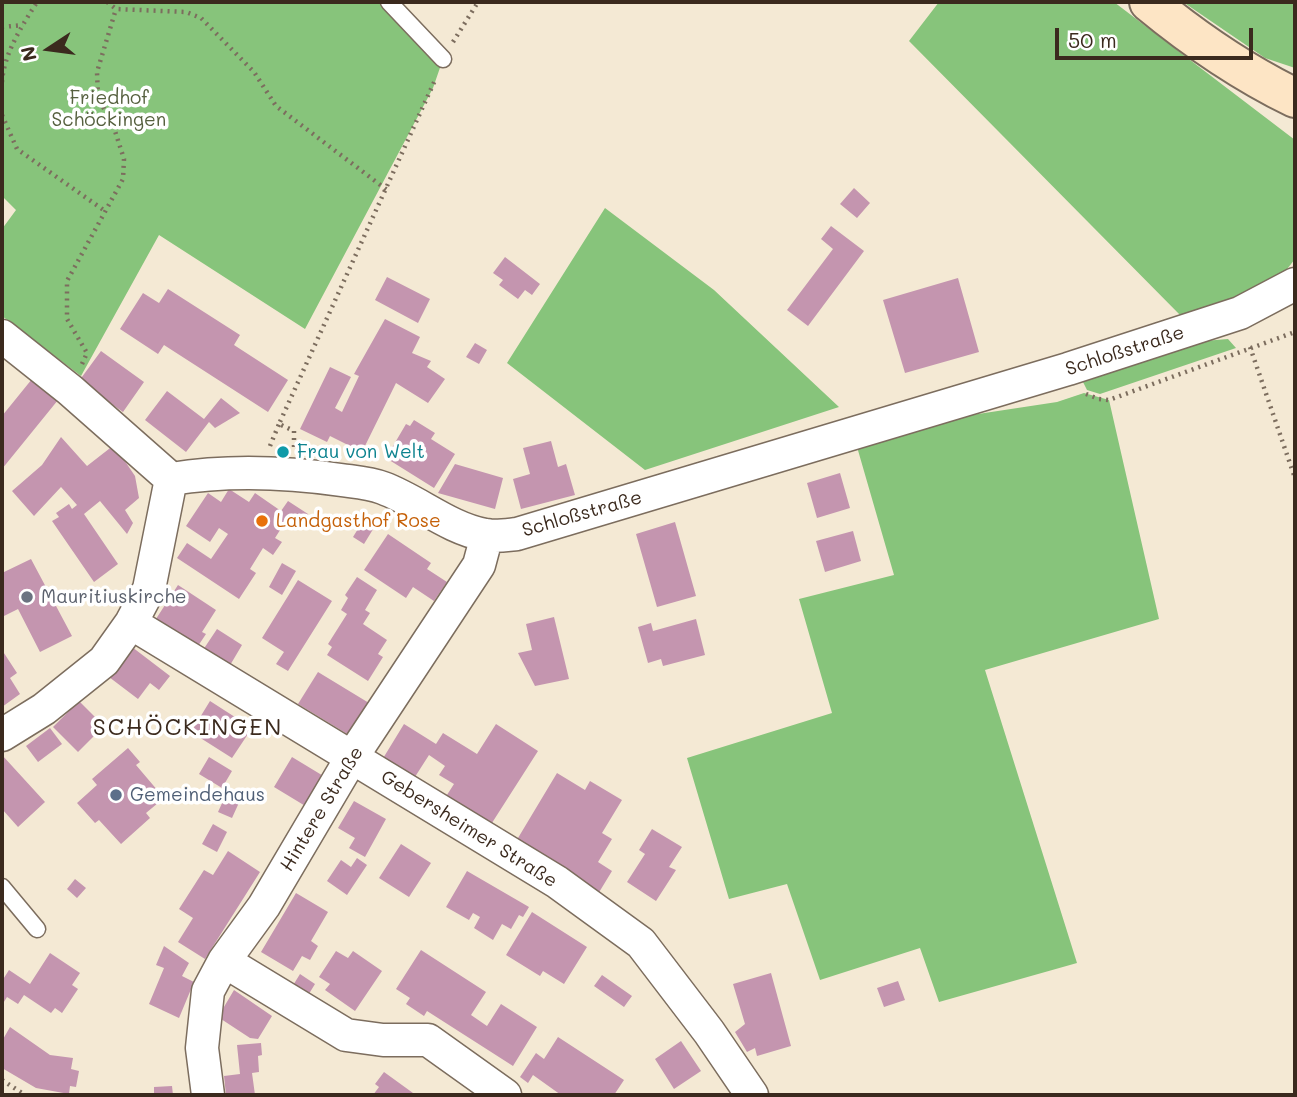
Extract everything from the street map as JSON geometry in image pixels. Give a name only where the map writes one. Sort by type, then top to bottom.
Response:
[{"type":"main road","points":[[1149,2],[1186,33],[1249,75],[1295,98]]},
{"type":"street","name":"Schloßstraße","points":[[171,479],[230,473],[315,476],[383,488],[465,529],[487,535],[517,534],[1068,369],[1240,313],[1295,284]]},
{"type":"street","points":[[2,336],[70,390],[171,479],[149,589],[131,623],[104,661],[44,709],[2,736]]},
{"type":"street","name":"Hintere Straße","points":[[208,1095],[202,1048],[208,991],[224,961],[264,906],[352,758],[479,565],[487,535]]},
{"type":"street","name":"Gebersheimer Straße","points":[[131,623],[557,883],[640,943],[709,1032],[752,1095]]},
{"type":"street","points":[[224,961],[345,1035],[383,1040],[428,1040],[505,1095]]},
{"type":"lane","points":[[389,2],[443,59]]},
{"type":"lane","points":[[2,887],[37,929]]},
{"type":"path","points":[[2,82],[3,68],[37,2]]},
{"type":"path","points":[[107,2],[116,9],[186,12],[201,18],[254,72],[276,106],[387,190]]},
{"type":"path","points":[[265,458],[433,88],[443,59],[478,2]]},
{"type":"path","points":[[70,390],[86,353],[67,319],[67,281],[123,179],[124,159],[114,128],[98,97],[97,72],[116,9]]},
{"type":"path","points":[[2,27],[23,25]]},
{"type":"path","points":[[2,115],[17,149],[105,211]]},
{"type":"path","points":[[1240,313],[1295,478]]},
{"type":"path","points":[[1068,369],[1077,389],[1091,397],[1109,400],[1295,332]]},
{"type":"path","points":[[279,424],[293,431],[296,475]]},
{"type":"path","points":[[2,1080],[25,1095]]},
{"type":"green space","name":"Friedhof Schöckingen","points":[[2,2],[389,2],[443,59],[433,88],[305,329],[159,235],[81,376],[2,316],[2,229],[16,210],[2,196]]},
{"type":"green space","points":[[939,2],[1114,2],[1295,140],[1295,259],[1261,302],[1181,316],[909,41]]},
{"type":"green space","points":[[1183,2],[1295,2],[1295,68],[1265,58]]},
{"type":"green space","points":[[605,208],[714,290],[839,407],[645,470],[507,363]]},
{"type":"green space","points":[[1228,339],[1236,348],[1100,394],[1087,390],[1083,382],[1204,341]]},
{"type":"green space","points":[[1084,393],[1109,400],[1159,619],[985,670],[1077,963],[939,1002],[920,948],[820,980],[787,884],[729,899],[687,758],[832,713],[799,599],[894,575],[853,433],[1057,402]]},
{"type":"building","points":[[854,188],[870,203],[857,218],[840,204]]},
{"type":"building","points":[[831,226],[864,251],[808,326],[787,310],[833,249],[821,239]]},
{"type":"building","points":[[505,257],[540,284],[532,295],[525,290],[518,299],[499,285],[503,280],[493,273]]},
{"type":"building","points":[[387,277],[430,299],[418,323],[375,300]]},
{"type":"building","points":[[958,278],[979,352],[905,373],[883,300]]},
{"type":"building","points":[[168,289],[240,335],[234,345],[288,380],[268,412],[164,345],[158,354],[120,329],[143,293],[159,303]]},
{"type":"building","points":[[385,319],[420,337],[412,353],[431,361],[427,367],[445,379],[428,403],[396,383],[362,452],[330,436],[327,442],[300,429],[330,367],[351,377],[335,408],[342,412],[359,376],[354,374]]},
{"type":"building","points":[[475,343],[487,350],[479,364],[466,357]]},
{"type":"building","points":[[101,351],[144,382],[123,412],[79,381]]},
{"type":"building","points":[[32,379],[58,400],[2,469],[2,416]]},
{"type":"building","points":[[167,391],[204,419],[221,398],[240,413],[215,428],[209,422],[186,452],[145,420]]},
{"type":"building","points":[[414,420],[435,433],[431,439],[455,454],[434,488],[386,458],[406,424],[410,426]]},
{"type":"building","points":[[61,437],[87,466],[114,445],[135,476],[139,498],[125,510],[133,523],[127,534],[100,501],[84,514],[118,564],[94,582],[52,521],[59,517],[56,513],[69,504],[72,509],[77,505],[61,487],[34,516],[12,491],[42,465]]},
{"type":"building","points":[[551,441],[558,467],[566,464],[575,495],[521,509],[513,479],[530,474],[523,448]]},
{"type":"building","points":[[455,464],[503,478],[495,509],[438,493]]},
{"type":"building","points":[[840,473],[850,508],[817,518],[807,483]]},
{"type":"building","points":[[229,489],[249,502],[255,493],[281,511],[288,501],[308,514],[301,524],[289,516],[275,538],[282,542],[273,555],[263,548],[250,569],[256,573],[239,599],[177,558],[187,543],[211,559],[228,534],[219,528],[210,542],[186,526],[208,493],[221,502]]},
{"type":"building","points":[[364,519],[375,526],[364,544],[353,537]]},
{"type":"building","points":[[675,522],[696,596],[657,607],[636,534]]},
{"type":"building","points":[[853,531],[861,561],[825,572],[816,541]]},
{"type":"building","points":[[388,534],[431,563],[427,569],[447,582],[434,601],[413,587],[406,598],[364,570]]},
{"type":"building","name":"Mauritiuskirche","points":[[31,559],[72,636],[40,652],[18,609],[4,616],[2,611],[2,573]]},
{"type":"building","points":[[282,563],[296,571],[282,595],[269,587]]},
{"type":"building","points":[[357,577],[377,590],[365,610],[370,613],[363,624],[387,640],[378,654],[383,657],[368,681],[327,655],[332,647],[328,644],[347,614],[341,610],[348,598],[345,595]]},
{"type":"building","points":[[298,580],[332,601],[288,671],[276,664],[284,652],[262,638]]},
{"type":"building","points":[[178,585],[216,610],[202,632],[206,634],[196,649],[154,622]]},
{"type":"building","points":[[554,617],[569,679],[535,686],[518,653],[532,650],[526,624]]},
{"type":"building","points":[[696,619],[705,655],[663,666],[661,659],[648,663],[638,627],[651,623],[653,631]]},
{"type":"building","points":[[217,629],[242,645],[229,667],[203,650]]},
{"type":"building","points":[[132,647],[170,676],[159,690],[150,683],[138,699],[109,677]]},
{"type":"building","points":[[2,650],[17,673],[10,678],[20,694],[2,707]]},
{"type":"building","points":[[318,672],[369,703],[349,735],[298,704]]},
{"type":"building","points":[[79,701],[104,726],[78,752],[53,727]]},
{"type":"building","points":[[210,701],[252,728],[232,758],[191,732]]},
{"type":"building","points":[[404,724],[436,744],[443,733],[477,754],[496,724],[538,751],[490,826],[445,798],[454,784],[439,775],[445,766],[429,755],[413,780],[382,760]]},
{"type":"building","points":[[50,728],[62,744],[38,762],[26,746]]},
{"type":"building","points":[[128,748],[140,762],[136,765],[164,798],[146,813],[150,818],[121,844],[99,820],[95,823],[77,803],[97,785],[92,779]]},
{"type":"building","points":[[2,755],[45,802],[18,827],[2,809]]},
{"type":"building","points":[[209,757],[232,771],[222,788],[199,774]]},
{"type":"building","points":[[292,757],[325,777],[307,807],[274,787]]},
{"type":"building","points":[[557,773],[585,790],[590,781],[622,800],[602,833],[612,839],[598,862],[612,871],[598,894],[515,843]]},
{"type":"building","points":[[228,790],[242,796],[232,818],[218,812]]},
{"type":"building","points":[[354,801],[386,819],[365,857],[349,848],[355,838],[338,828]]},
{"type":"building","points":[[213,824],[227,832],[217,852],[202,844]]},
{"type":"building","points":[[652,829],[682,847],[669,867],[676,870],[656,901],[627,882],[645,854],[639,850]]},
{"type":"building","points":[[401,844],[431,863],[409,897],[379,878]]},
{"type":"building","points":[[228,851],[260,872],[205,959],[178,942],[193,918],[179,909],[204,870],[213,875]]},
{"type":"building","points":[[357,858],[367,865],[347,895],[327,881],[341,860],[351,867]]},
{"type":"building","points":[[467,871],[529,907],[523,917],[519,915],[511,929],[502,924],[493,940],[474,928],[480,917],[473,913],[469,920],[446,907]]},
{"type":"building","points":[[75,879],[86,888],[77,898],[67,889]]},
{"type":"building","points":[[296,893],[328,912],[311,941],[318,946],[310,960],[302,956],[293,971],[261,952]]},
{"type":"building","points":[[532,912],[587,947],[564,984],[543,971],[540,976],[506,955]]},
{"type":"building","points":[[164,946],[189,963],[182,976],[194,982],[179,1018],[149,1004],[164,968],[156,965]]},
{"type":"building","points":[[421,950],[486,992],[471,1015],[487,1026],[501,1004],[537,1027],[513,1066],[427,1011],[424,1016],[406,1004],[410,998],[396,989]]},
{"type":"building","points":[[336,951],[348,958],[353,951],[382,971],[355,1011],[325,990],[330,984],[319,977]]},
{"type":"building","points":[[50,953],[80,973],[72,985],[78,989],[62,1013],[55,1008],[51,1013],[24,995],[18,1004],[7,997],[2,1005],[2,981],[9,970],[30,984]]},
{"type":"building","points":[[771,973],[791,1046],[757,1056],[755,1048],[747,1052],[735,1032],[745,1024],[733,984]]},
{"type":"building","points":[[300,974],[315,984],[307,997],[292,987]]},
{"type":"building","points":[[602,975],[632,996],[624,1007],[594,986]]},
{"type":"building","points":[[898,981],[905,1000],[884,1007],[877,988]]},
{"type":"building","points":[[234,990],[272,1016],[258,1039],[250,1038],[218,1017]]},
{"type":"building","points":[[10,1027],[50,1055],[73,1058],[71,1069],[79,1071],[76,1087],[70,1086],[69,1094],[36,1088],[2,1068],[2,1041]]},
{"type":"building","points":[[558,1037],[624,1080],[614,1095],[561,1095],[533,1075],[528,1083],[520,1077],[536,1053],[544,1059]]},
{"type":"building","points":[[681,1041],[701,1071],[674,1089],[655,1059]]},
{"type":"building","points":[[261,1043],[259,1072],[252,1073],[255,1095],[226,1095],[224,1076],[240,1074],[237,1045]]},
{"type":"building","points":[[384,1072],[413,1093],[373,1095],[379,1087],[375,1084]]},
{"type":"building","points":[[172,1086],[173,1095],[154,1095],[154,1087]]},
{"type":"place","name":"Frau von Welt","points":[[283,452]]},
{"type":"place","name":"Landgasthof Rose","points":[[262,521]]},
{"type":"place","name":"Mauritiuskirche","points":[[27,597]]},
{"type":"place","name":"Gemeindehaus","points":[[116,795]]},
{"type":"district","name":"SCHÖCKINGEN","points":[[188,728]]}]
